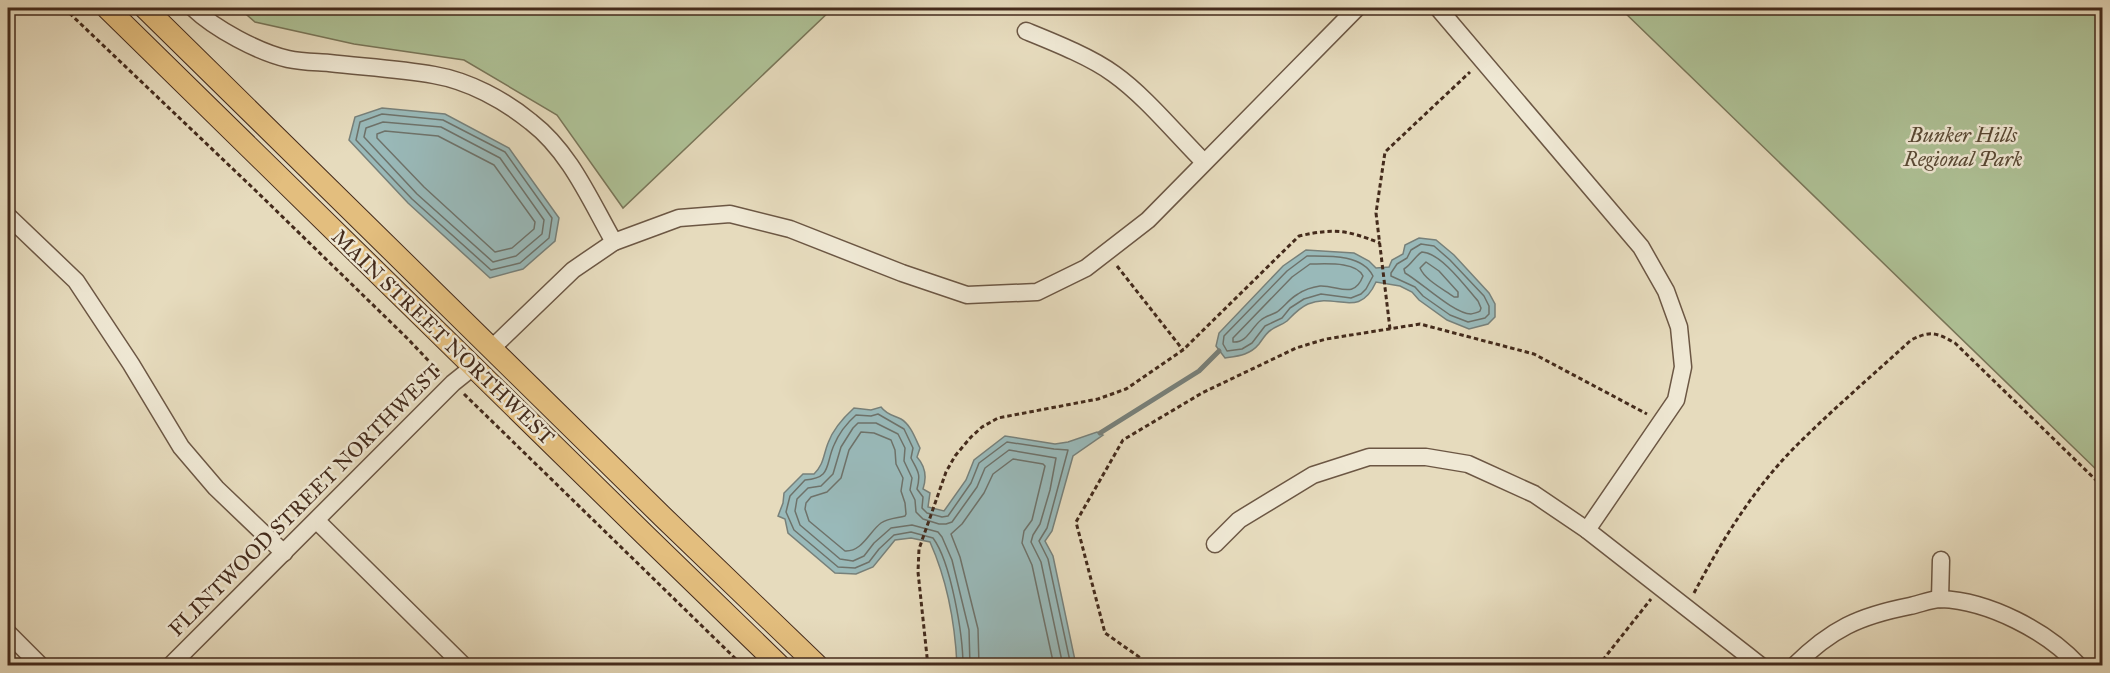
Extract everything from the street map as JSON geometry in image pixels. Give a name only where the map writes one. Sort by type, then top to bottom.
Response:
[{"type":"main road","name":"MAIN STREET NORTHWEST","points":[[107,8],[780,666]]},
{"type":"main road","name":"MAIN STREET NORTHWEST","points":[[146,8],[491,349],[818,666]]},
{"type":"street","points":[[193,8],[239,40],[288,59],[435,75],[465,84],[493,97],[532,123],[560,151],[579,179],[614,242]]},
{"type":"street","points":[[491,349],[573,270],[614,242],[680,218],[730,214],[790,228],[903,273],[968,295],[1037,292],[1086,268],[1148,220],[1357,8]]},
{"type":"street","points":[[1438,8],[1641,247],[1666,291],[1679,327],[1683,367],[1676,400],[1587,530]]},
{"type":"street","points":[[1026,31],[1063,46],[1114,74],[1204,162]]},
{"type":"street","points":[[8,216],[76,281],[131,364],[181,447],[216,488],[284,553]]},
{"type":"street","name":"FLINTWOOD STREET NORTHWEST","points":[[170,666],[453,383],[473,367]]},
{"type":"street","points":[[1215,544],[1239,520],[1313,475],[1369,457],[1426,457],[1468,464],[1534,494],[1587,530],[1761,666]]},
{"type":"street","points":[[317,521],[464,666]]},
{"type":"street","points":[[1940,599],[1941,560]]},
{"type":"street","points":[[1794,666],[1811,648],[1844,625],[1883,611],[1940,599],[2005,614],[2043,634],[2079,666]]},
{"type":"street","points":[[8,633],[40,666]]},
{"type":"path","points":[[64,8],[263,198],[743,666]]},
{"type":"path","points":[[1390,329],[1377,213],[1385,152],[1482,60]]},
{"type":"path","points":[[928,666],[918,572],[919,549],[946,472],[955,456],[982,427],[998,418],[1098,399],[1126,389],[1183,350],[1299,236],[1322,231],[1350,231],[1380,243]]},
{"type":"path","points":[[1106,253],[1183,350]]},
{"type":"path","points":[[1151,665],[1105,633],[1076,522],[1123,440],[1202,393],[1296,348],[1326,339],[1420,324],[1534,354],[1663,422]]},
{"type":"path","points":[[1686,608],[1715,554],[1752,498],[1795,447],[1911,340],[1923,334],[1937,333],[1955,343],[2103,486]]},
{"type":"path","points":[[1598,666],[1660,587]]},
{"type":"green space","points":[[239,8],[833,8],[623,208],[557,115],[464,60],[354,44],[255,22]]},
{"type":"green space","name":"Bunker Hills Regional Park","points":[[1620,8],[2102,8],[2102,475]]},
{"type":"water","points":[[382,108],[445,114],[509,148],[559,218],[555,241],[523,269],[490,278],[408,203],[349,140],[355,117]]},
{"type":"water","points":[[1419,238],[1436,240],[1454,255],[1489,293],[1495,304],[1495,317],[1488,324],[1469,329],[1447,320],[1419,300],[1412,292],[1400,286],[1376,282],[1362,300],[1346,303],[1318,301],[1308,304],[1287,321],[1269,331],[1248,353],[1225,358],[1216,346],[1219,333],[1283,266],[1306,250],[1354,253],[1369,261],[1376,268],[1389,267],[1392,260],[1403,254],[1405,245]]},
{"type":"water","points":[[881,407],[901,419],[910,428],[920,448],[917,457],[925,472],[923,489],[930,493],[928,507],[944,511],[966,480],[974,460],[1005,436],[1055,444],[1097,432],[1103,435],[1073,456],[1052,531],[1045,541],[1053,556],[1076,665],[957,665],[949,602],[930,542],[911,538],[895,540],[873,567],[856,574],[835,573],[788,533],[785,519],[778,516],[784,493],[803,474],[814,474],[822,463],[833,433],[854,408],[871,410]]},
{"type":"waterway","points":[[1100,433],[1199,371],[1219,351]]}]
